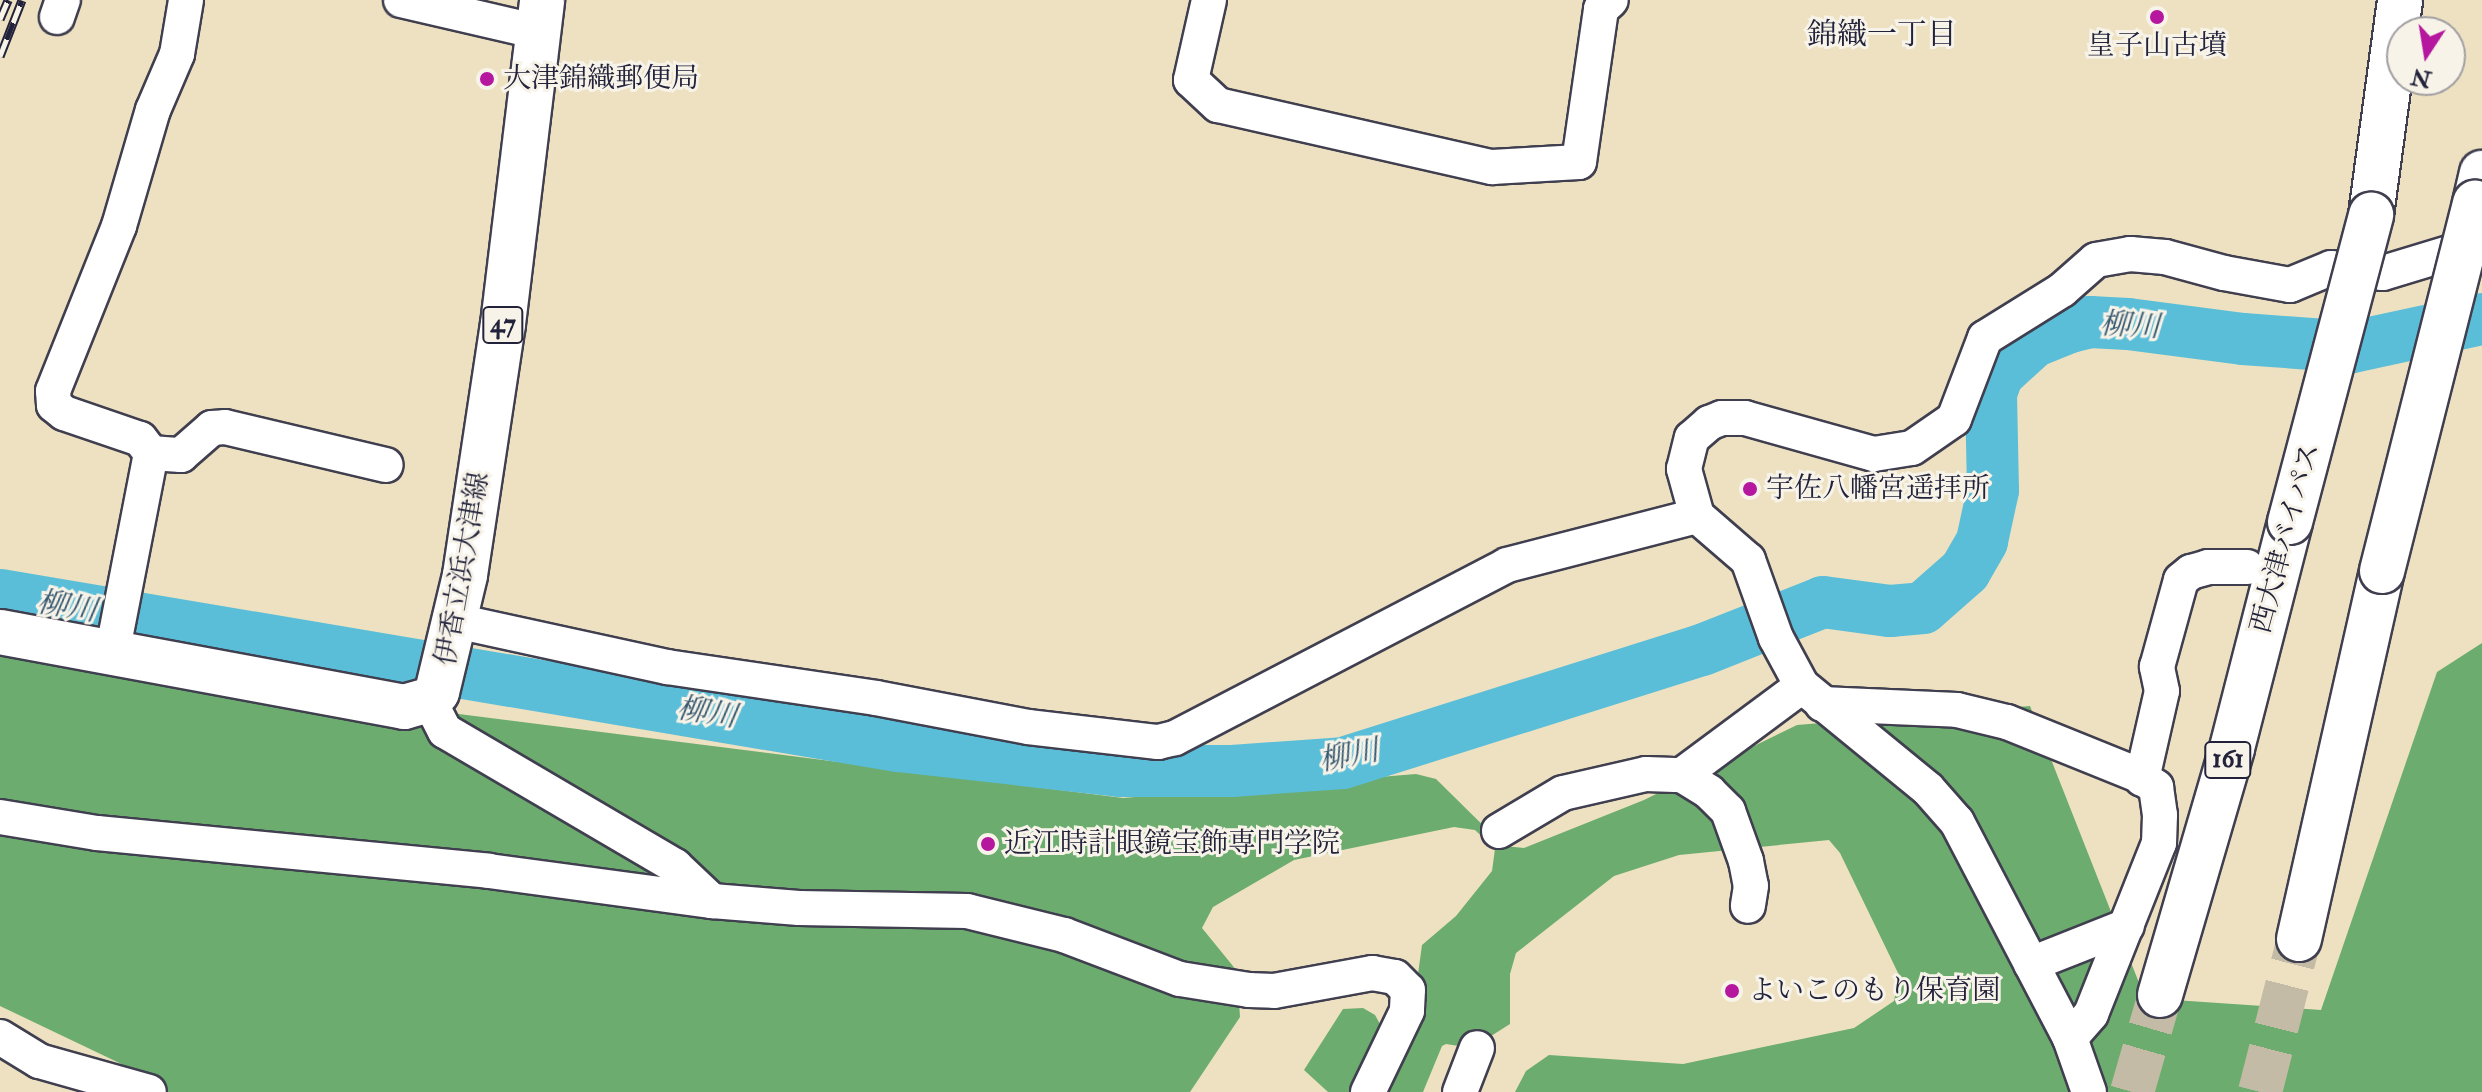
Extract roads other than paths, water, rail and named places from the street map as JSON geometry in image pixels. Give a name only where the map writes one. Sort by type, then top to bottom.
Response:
[{"type":"main road","points":[[2371,215],[2400,0]]},
{"type":"main road","name":"伊香立浜大津線","points":[[0,632],[114,644],[404,707],[444,662],[503,324],[541,16]]},
{"type":"main road","name":"西大津バイパス","points":[[2160,995],[2232,748],[2403,96]]},
{"type":"main road","points":[[2299,939],[2382,571],[2480,188]]},
{"type":"street","points":[[186,0],[177,54],[153,110],[119,226],[53,391],[54,405],[64,413],[140,439],[151,453],[181,455],[212,428],[225,427],[386,465]]},
{"type":"street","points":[[401,0],[541,16]]},
{"type":"street","points":[[1209,0],[1191,80],[1218,105],[1492,167],[1579,162],[1601,9],[1611,0]]},
{"type":"street","points":[[2089,1092],[2070,1038],[1957,822],[1928,789],[1812,695],[1771,623],[1748,560],[1697,516],[1684,469],[1692,438],[1709,423],[1722,418],[1745,418],[1874,454],[1912,448],[1933,437],[1954,419],[1985,338],[2062,290],[2096,260],[2130,254],[2165,257],[2224,273],[2290,285],[2331,268],[2383,273],[2452,252],[2482,249]]},
{"type":"street","points":[[114,644],[151,453]]},
{"type":"street","points":[[712,901],[675,866],[445,731],[444,662],[667,667],[876,698],[1028,727],[1158,742],[1175,738],[1507,565],[1697,516]]},
{"type":"street","points":[[2142,779],[2162,691],[2157,667],[2181,580],[2191,572],[2208,567],[2247,567]]},
{"type":"street","points":[[1682,775],[1812,695],[1957,710],[2007,722],[2156,787],[2160,815],[2159,843],[2091,1014],[2070,1038]]},
{"type":"street","points":[[1499,831],[1563,793],[1646,774],[1682,775],[1709,792],[1728,811],[1746,861],[1751,886],[1748,906]]},
{"type":"street","points":[[0,817],[140,838],[489,871],[712,901],[799,908],[967,911],[1064,935],[1180,979],[1249,990],[1274,991],[1372,973],[1395,977],[1408,990],[1407,1011],[1368,1092]]},
{"type":"street","points":[[2031,964],[2127,926]]},
{"type":"street","points":[[0,1037],[39,1061],[149,1092]]},
{"type":"street","points":[[1460,1092],[1477,1048]]},
{"type":"waterway","name":"柳川","points":[[0,595],[898,746],[1120,771],[1232,771],[1343,763],[1702,650],[1823,602],[1890,611],[1923,608],[1965,571],[1982,541],[1993,490],[1991,393],[1998,374],[2033,342],[2070,327],[2090,322],[2128,324],[2243,339],[2352,347],[2482,319]]},
{"type":"tunnel","points":[[2260,1092],[2299,939]]},
{"type":"tunnel","points":[[2132,1092],[2160,995]]},
{"type":"railway","points":[[0,19],[8,0]]},
{"type":"railway","points":[[0,56],[22,0]]},
{"type":"place","name":"皇子山古墳","points":[[2157,17]]},
{"type":"place","name":"大津錦織郵便局","points":[[487,79]]},
{"type":"place","name":"宇佐八幡宮遥拝所","points":[[1750,489]]},
{"type":"place","name":"近江時計眼鏡宝飾専門学院","points":[[988,844]]},
{"type":"place","name":"よいこのもり保育園","points":[[1732,991]]},
{"type":"district","name":"錦織一丁目","points":[[1882,35]]}]
